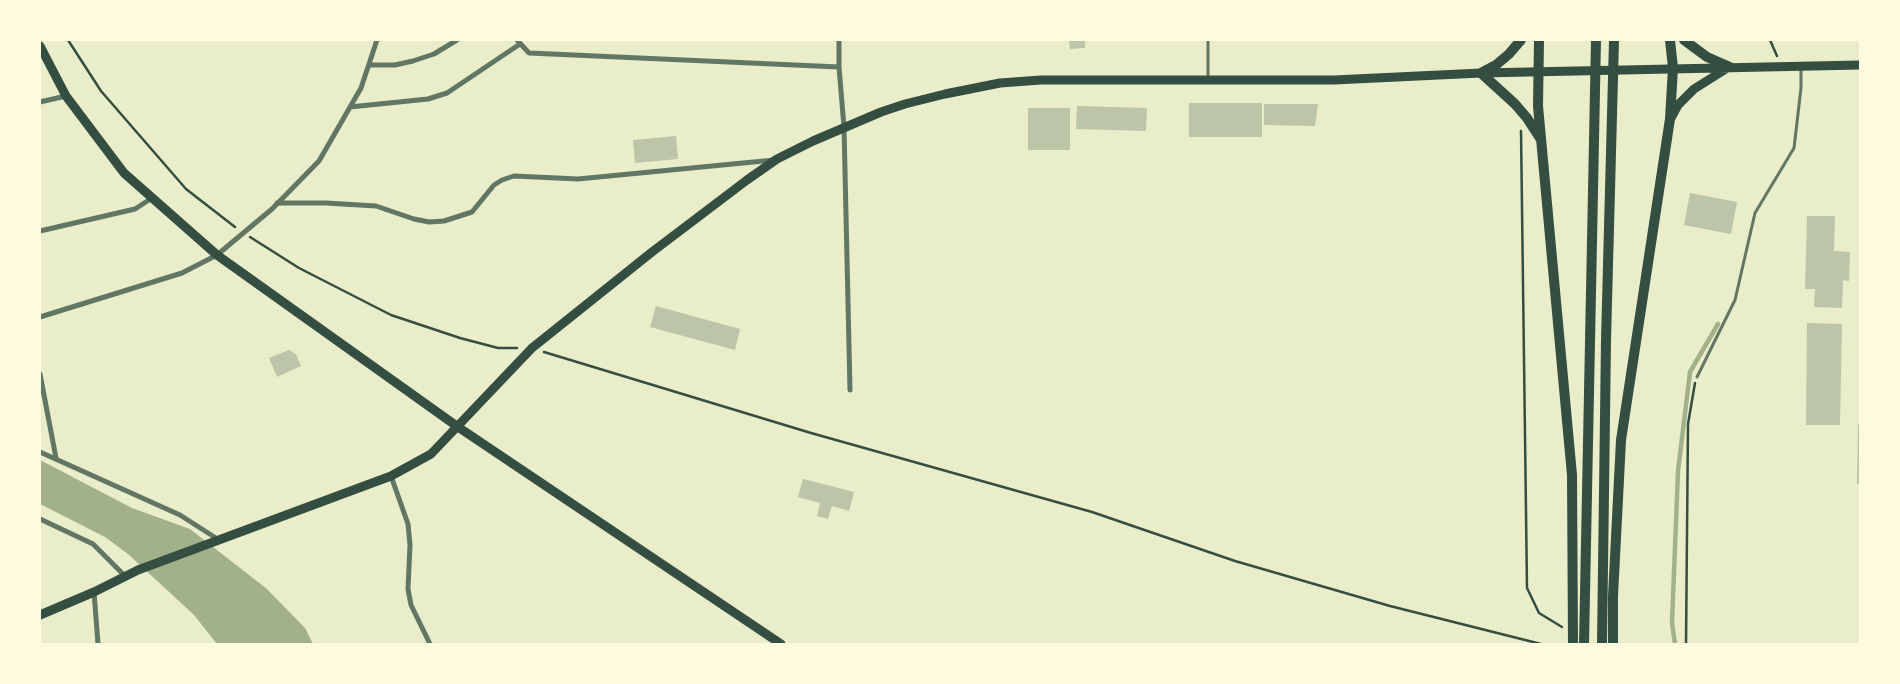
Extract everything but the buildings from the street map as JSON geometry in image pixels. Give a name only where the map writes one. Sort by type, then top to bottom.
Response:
[{"type":"highway","points":[[1521,40],[1496,65],[1481,73],[1516,104],[1541,142]]},
{"type":"highway","points":[[1539,40],[1538,106],[1572,475],[1584,644]]},
{"type":"highway","points":[[1573,644],[1579,587],[1596,40]]},
{"type":"highway","points":[[1602,644],[1614,40]]},
{"type":"highway","points":[[1613,644],[1613,596],[1622,440],[1670,118],[1673,68],[1670,40]]},
{"type":"highway","points":[[1684,40],[1707,57],[1730,67]]},
{"type":"main road","points":[[40,46],[66,96],[124,173],[217,255],[458,427],[781,644]]},
{"type":"main road","points":[[40,615],[94,592],[138,570],[391,476],[431,454],[532,348],[652,252],[777,159],[844,127],[905,104],[1000,83],[1040,80],[1334,80],[1481,73],[1860,66]]},
{"type":"main road","points":[[1670,118],[1678,105],[1694,89],[1730,67]]},
{"type":"street","points":[[40,317],[182,273],[217,255],[277,203],[319,161],[361,88],[377,40]]},
{"type":"street","points":[[369,65],[395,65],[413,61],[434,54],[457,40]]},
{"type":"street","points":[[839,40],[839,67],[844,127],[850,390]]},
{"type":"street","points":[[350,107],[428,100],[447,93],[519,42],[529,54],[839,67]]},
{"type":"street","points":[[40,102],[66,96]]},
{"type":"street","points":[[277,203],[376,206],[414,219],[429,222],[444,221],[472,212],[494,186],[502,180],[514,176],[586,178],[777,159]]},
{"type":"street","points":[[40,231],[135,209],[152,198]]},
{"type":"street","points":[[40,374],[56,458]]},
{"type":"street","points":[[40,452],[180,516],[220,540]]},
{"type":"street","points":[[391,476],[408,524],[410,546],[408,589],[411,605],[430,644]]},
{"type":"street","points":[[40,519],[93,544],[125,576]]},
{"type":"street","points":[[94,592],[98,644]]},
{"type":"lane","points":[[1208,40],[1208,80]]},
{"type":"lane","points":[[1697,377],[1735,300],[1755,213],[1794,148],[1801,88],[1801,66]]},
{"type":"path","points":[[68,40],[101,91],[186,189],[224,220],[299,268],[391,315],[460,338],[498,348],[532,348],[811,433],[1092,512],[1244,564],[1390,606],[1541,644]]},
{"type":"path","points":[[1770,40],[1782,66]]},
{"type":"path","points":[[1521,130],[1527,588],[1539,613],[1564,628]]},
{"type":"path","points":[[1686,644],[1688,424],[1697,377]]},
{"type":"shaded area","points":[[40,460],[132,508],[190,529],[267,589],[305,628],[313,644],[217,644],[194,615],[128,554],[105,537],[40,504]]},
{"type":"waterway","points":[[1675,644],[1672,623],[1678,471],[1690,372],[1718,324]]}]
